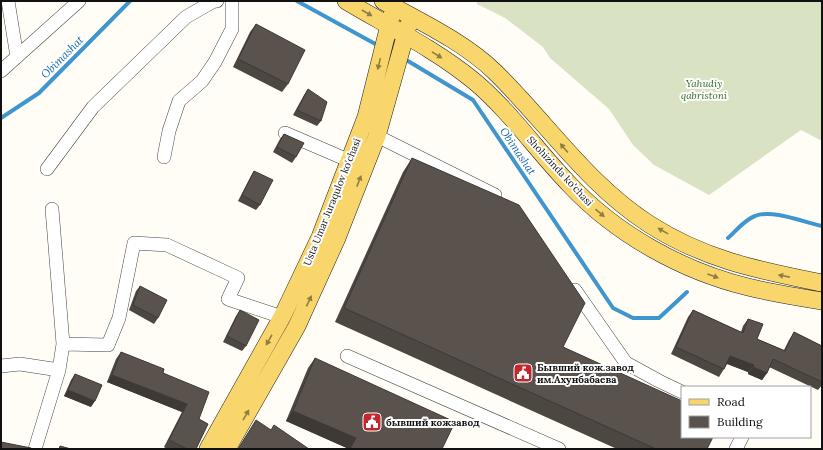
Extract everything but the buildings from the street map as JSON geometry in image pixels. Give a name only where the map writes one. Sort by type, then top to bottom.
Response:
[{"type":"main road","name":"Shohizinda ko'chasi","points":[[346,1],[404,35],[473,80],[503,109],[570,185],[601,214],[634,237],[676,261],[722,279],[748,287],[822,301]]},
{"type":"main road","name":"Shohizinda ko'chasi","points":[[388,4],[460,45],[494,71],[519,96],[584,170],[610,195],[650,224],[708,255],[726,262],[763,272],[822,283]]},
{"type":"main road","name":"Usta Umar Juraqulov ko'chasi","points":[[208,449],[282,318],[320,237],[366,117],[388,26],[388,4]]},
{"type":"main road","name":"Usta Umar Juraqulov ko'chasi","points":[[227,449],[297,326],[337,238],[377,136],[404,35],[412,17]]},
{"type":"street","points":[[8,1],[17,57]]},
{"type":"street","points":[[1,71],[79,1]]},
{"type":"street","points":[[47,169],[93,107],[186,16],[212,2],[217,1]]},
{"type":"street","points":[[164,157],[169,131],[179,101],[202,81],[215,62],[232,28],[232,1]]},
{"type":"street","points":[[285,133],[350,161]]},
{"type":"street","points":[[377,136],[504,200]]},
{"type":"street","points":[[35,449],[59,370],[63,344],[52,209]]},
{"type":"street","points":[[63,344],[108,345],[119,318],[134,243],[167,245],[238,278],[228,299],[282,318]]},
{"type":"street","points":[[567,278],[626,362],[681,392]]},
{"type":"street","points":[[347,356],[559,449]]},
{"type":"street","points":[[1,366],[20,364],[59,370]]},
{"type":"street","points":[[736,449],[742,438]]},
{"type":"green space","name":"Yahudiy qabristoni","points":[[477,1],[822,1],[822,141],[801,130],[709,195],[654,165],[633,145],[609,109],[550,58],[543,47],[505,18],[477,4]]},
{"type":"waterway","name":"Obimashat","points":[[1,118],[39,93],[130,1]]},
{"type":"waterway","name":"Obimashat","points":[[297,1],[379,46]]},
{"type":"waterway","name":"Obimashat","points":[[403,58],[473,100],[613,308],[633,318],[659,318],[687,292]]},
{"type":"waterway","name":"Obimashat","points":[[728,238],[747,220],[762,214],[779,215],[822,226]]},
{"type":"place","name":"Бывший кож.завод им.Ахунбабаева","points":[[523,373]]},
{"type":"place","name":"бывший кожзавод","points":[[372,422]]}]
